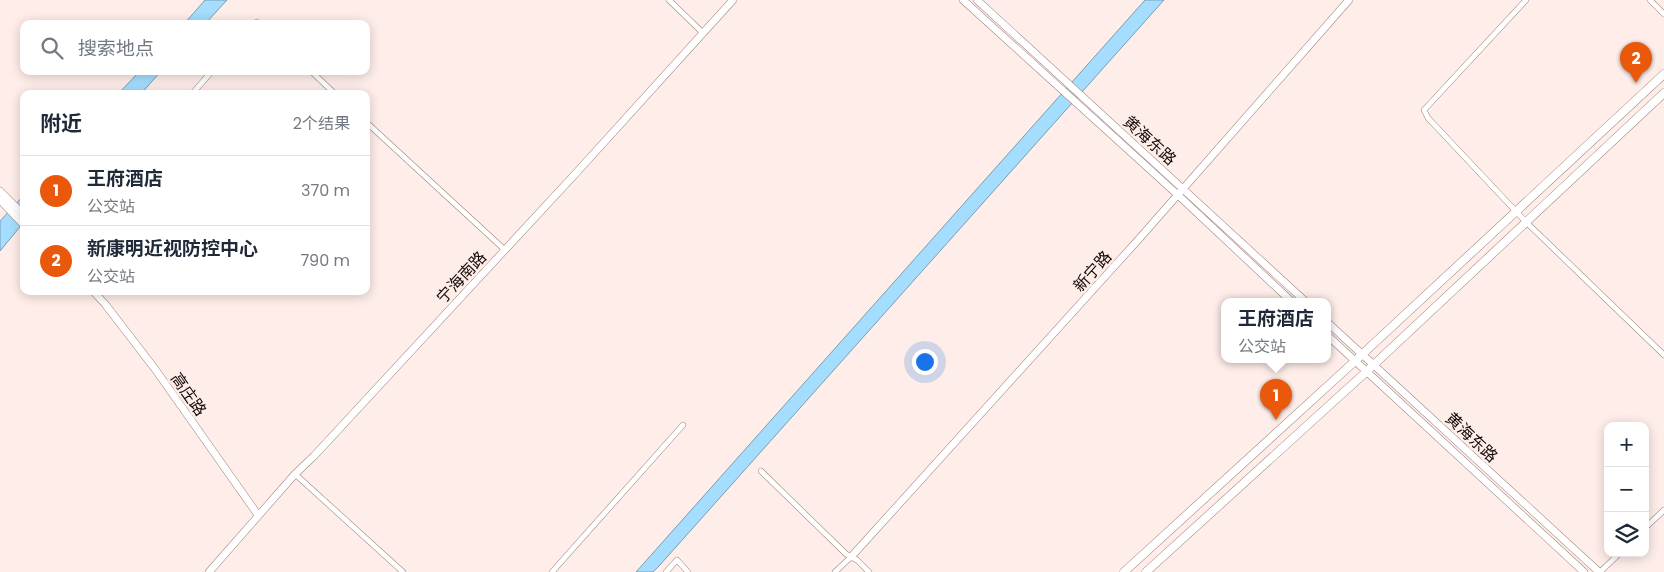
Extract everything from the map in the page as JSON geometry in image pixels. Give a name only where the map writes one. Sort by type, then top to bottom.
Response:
[{"type":"main road","points":[[1124,572],[1356,361],[1664,74]]},
{"type":"main road","points":[[1146,572],[1374,365],[1664,93]]},
{"type":"street","points":[[669,0],[703,33]]},
{"type":"street","name":"宁海南路","points":[[209,572],[295,474],[321,449],[733,0]]},
{"type":"street","name":"黄海东路","points":[[963,0],[1060,82]]},
{"type":"street","name":"黄海东路","points":[[976,0],[1086,106],[1302,298]]},
{"type":"street","name":"新宁路","points":[[851,557],[1181,192],[1349,0]]},
{"type":"street","points":[[1526,0],[1424,110],[1428,118],[1526,222],[1664,355]]},
{"type":"street","points":[[1650,0],[1664,14]]},
{"type":"street","points":[[195,90],[209,75]]},
{"type":"street","points":[[315,75],[332,90]]},
{"type":"street","points":[[370,126],[504,250]]},
{"type":"street","points":[[0,191],[5,202],[20,220]]},
{"type":"street","name":"黄海东路","points":[[1181,192],[1288,298]]},
{"type":"street","points":[[5,202],[20,213]]},
{"type":"street","name":"高庄路","points":[[99,295],[155,369],[258,515]]},
{"type":"street","name":"黄海东路","points":[[1331,326],[1600,572]]},
{"type":"street","name":"黄海东路","points":[[1331,339],[1584,572]]},
{"type":"street","points":[[552,572],[683,425]]},
{"type":"street","points":[[761,471],[846,554],[857,560],[869,572]]},
{"type":"street","points":[[295,474],[403,572]]},
{"type":"street","points":[[1649,524],[1664,510]]},
{"type":"street","points":[[835,572],[851,557]]},
{"type":"street","points":[[1600,572],[1616,557]]},
{"type":"street","points":[[666,572],[677,560],[688,572]]},
{"type":"water","points":[[205,0],[227,0],[209,20],[188,20]]},
{"type":"water","points":[[1145,0],[1164,0],[659,566],[653,572],[636,572]]},
{"type":"water","points":[[136,75],[158,75],[144,90],[122,90]]},
{"type":"water","points":[[20,199],[20,227],[0,251],[0,221]]},
{"type":"place","name":"新康明近视防控中心","points":[[1636,83]]},
{"type":"place","name":"王府酒店","points":[[1276,420]]}]
